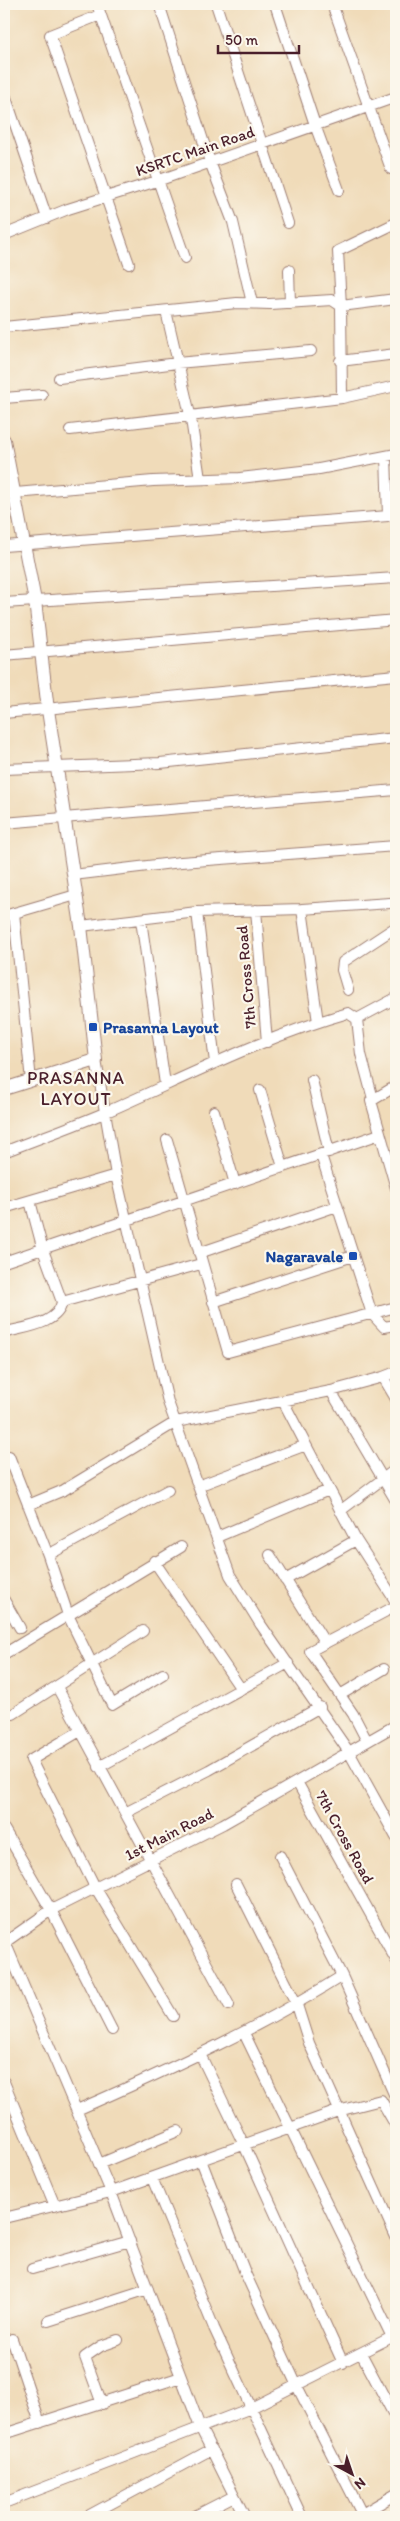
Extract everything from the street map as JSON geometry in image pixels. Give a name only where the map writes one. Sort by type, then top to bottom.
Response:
[{"type":"street","points":[[96,4],[185,258]]},
{"type":"street","points":[[159,4],[210,162],[233,222],[252,303]]},
{"type":"street","points":[[216,4],[288,223]]},
{"type":"street","points":[[275,4],[338,190]]},
{"type":"street","points":[[332,4],[391,169]]},
{"type":"street","points":[[100,15],[50,35],[129,264]]},
{"type":"street","points":[[4,92],[46,218]]},
{"type":"street","name":"KSRTC Main Road","points":[[4,235],[105,197],[157,181],[396,97]]},
{"type":"street","points":[[342,398],[340,361],[342,306],[338,251],[396,223]]},
{"type":"street","points":[[289,270],[290,302]]},
{"type":"street","points":[[4,327],[252,303],[332,300],[342,306],[396,299]]},
{"type":"street","points":[[166,311],[190,415],[200,479]]},
{"type":"street","points":[[59,378],[177,363],[311,351]]},
{"type":"street","points":[[340,361],[396,354]]},
{"type":"street","points":[[70,430],[342,398],[396,386]]},
{"type":"street","points":[[4,398],[42,395]]},
{"type":"street","points":[[4,440],[10,494],[23,543],[35,601],[40,651],[76,895],[104,1113],[116,1175],[168,1402],[230,1575],[261,1625],[320,1707],[349,1752],[396,1837]]},
{"type":"street","points":[[4,546],[23,543],[388,516],[391,455],[319,469],[240,478],[153,480],[10,494]]},
{"type":"street","points":[[4,603],[396,578]]},
{"type":"street","points":[[4,655],[396,620]]},
{"type":"street","points":[[4,713],[396,675]]},
{"type":"street","points":[[4,769],[160,763],[396,738]]},
{"type":"street","points":[[4,823],[65,820],[396,790]]},
{"type":"street","points":[[73,875],[181,862],[396,846]]},
{"type":"street","points":[[31,1081],[9,915],[76,895]]},
{"type":"street","points":[[80,926],[198,912],[302,909],[390,903]]},
{"type":"street","points":[[302,909],[318,1022]]},
{"type":"street","name":"7th Cross Road","points":[[256,910],[266,1042]]},
{"type":"street","points":[[198,912],[215,1063]]},
{"type":"street","points":[[141,920],[165,1084]]},
{"type":"street","points":[[348,990],[342,970],[343,962],[396,927]]},
{"type":"street","points":[[357,1019],[396,998]]},
{"type":"street","points":[[4,1152],[104,1113],[165,1084],[266,1042],[318,1022],[348,1013],[357,1019],[361,1054],[373,1099],[371,1101],[396,1188]]},
{"type":"street","points":[[4,1090],[96,1060]]},
{"type":"street","points":[[312,1080],[337,1206],[372,1314],[384,1328],[396,1325]]},
{"type":"street","points":[[373,1099],[396,1086]]},
{"type":"street","points":[[260,1090],[283,1167]]},
{"type":"street","points":[[214,1112],[235,1184]]},
{"type":"street","points":[[4,1262],[127,1222],[380,1134]]},
{"type":"street","points":[[167,1140],[198,1254],[228,1352],[396,1307]]},
{"type":"street","points":[[4,1208],[116,1175]]},
{"type":"street","points":[[4,1332],[54,1318],[61,1311],[62,1302],[43,1250],[30,1201]]},
{"type":"street","points":[[198,1254],[337,1206]]},
{"type":"street","points":[[213,1302],[353,1256]]},
{"type":"street","points":[[62,1302],[141,1283],[201,1264]]},
{"type":"street","points":[[28,1504],[64,1490],[176,1422],[331,1391],[396,1372]]},
{"type":"street","points":[[383,1377],[396,1399]]},
{"type":"street","points":[[331,1391],[396,1501]]},
{"type":"street","points":[[283,1401],[356,1540],[396,1602]]},
{"type":"street","points":[[198,1486],[306,1445]]},
{"type":"street","points":[[9,1456],[48,1555],[68,1615],[112,1705],[163,1674]]},
{"type":"street","points":[[340,1511],[396,1469]]},
{"type":"street","points":[[48,1555],[168,1490]]},
{"type":"street","points":[[217,1537],[329,1490]]},
{"type":"street","points":[[286,1580],[356,1540]]},
{"type":"street","points":[[4,1654],[181,1547]]},
{"type":"street","points":[[270,1555],[326,1643]]},
{"type":"street","points":[[154,1562],[241,1689]]},
{"type":"street","points":[[4,1600],[20,1628]]},
{"type":"street","points":[[368,1741],[340,1695],[310,1652],[396,1606]]},
{"type":"street","points":[[13,1714],[143,1631]]},
{"type":"street","points":[[99,1767],[288,1663]]},
{"type":"street","points":[[340,1695],[384,1669]]},
{"type":"street","points":[[57,1687],[229,2005]]},
{"type":"street","points":[[125,1813],[209,1770],[320,1707]]},
{"type":"street","name":"1st Main Road","points":[[5,1943],[51,1910],[152,1861],[297,1782],[396,1725]]},
{"type":"street","points":[[80,1731],[31,1760],[95,1887],[173,2016]]},
{"type":"street","name":"7th Cross Road","points":[[297,1782],[396,1960]]},
{"type":"street","points":[[4,1828],[51,1910],[112,2030]]},
{"type":"street","points":[[4,2218],[112,2192],[338,2110],[382,2100],[395,2093],[342,1976],[280,1856]]},
{"type":"street","points":[[236,1884],[297,2005],[309,2043],[396,2237]]},
{"type":"street","points":[[5,1943],[112,2192],[200,2427],[245,2517]]},
{"type":"street","points":[[77,2110],[244,2033],[297,2005],[342,1976]]},
{"type":"street","points":[[4,2503],[251,2408],[394,2336],[244,2033]]},
{"type":"street","points":[[200,2054],[244,2145],[343,2363]]},
{"type":"street","points":[[4,2082],[55,2206]]},
{"type":"street","points":[[382,2100],[396,2126]]},
{"type":"street","points":[[99,2164],[178,2131]]},
{"type":"street","points":[[201,2160],[246,2275],[359,2516],[396,2494]]},
{"type":"street","points":[[152,2178],[214,2328],[302,2517]]},
{"type":"street","points":[[32,2269],[130,2241]]},
{"type":"street","points":[[48,2321],[148,2289]]},
{"type":"street","points":[[12,2339],[40,2423]]},
{"type":"street","points":[[102,2404],[85,2357],[102,2346],[118,2340]]},
{"type":"street","points":[[361,2353],[396,2419]]},
{"type":"street","points":[[4,2434],[181,2377]]},
{"type":"street","points":[[86,2517],[212,2450]]},
{"type":"street","points":[[193,2517],[234,2496]]},
{"type":"place","name":"Prasanna Layout","points":[[93,1027]]},
{"type":"place","name":"Nagaravale","points":[[353,1256]]},
{"type":"district","name":"PRASANNA LAYOUT","points":[[76,1088]]}]
